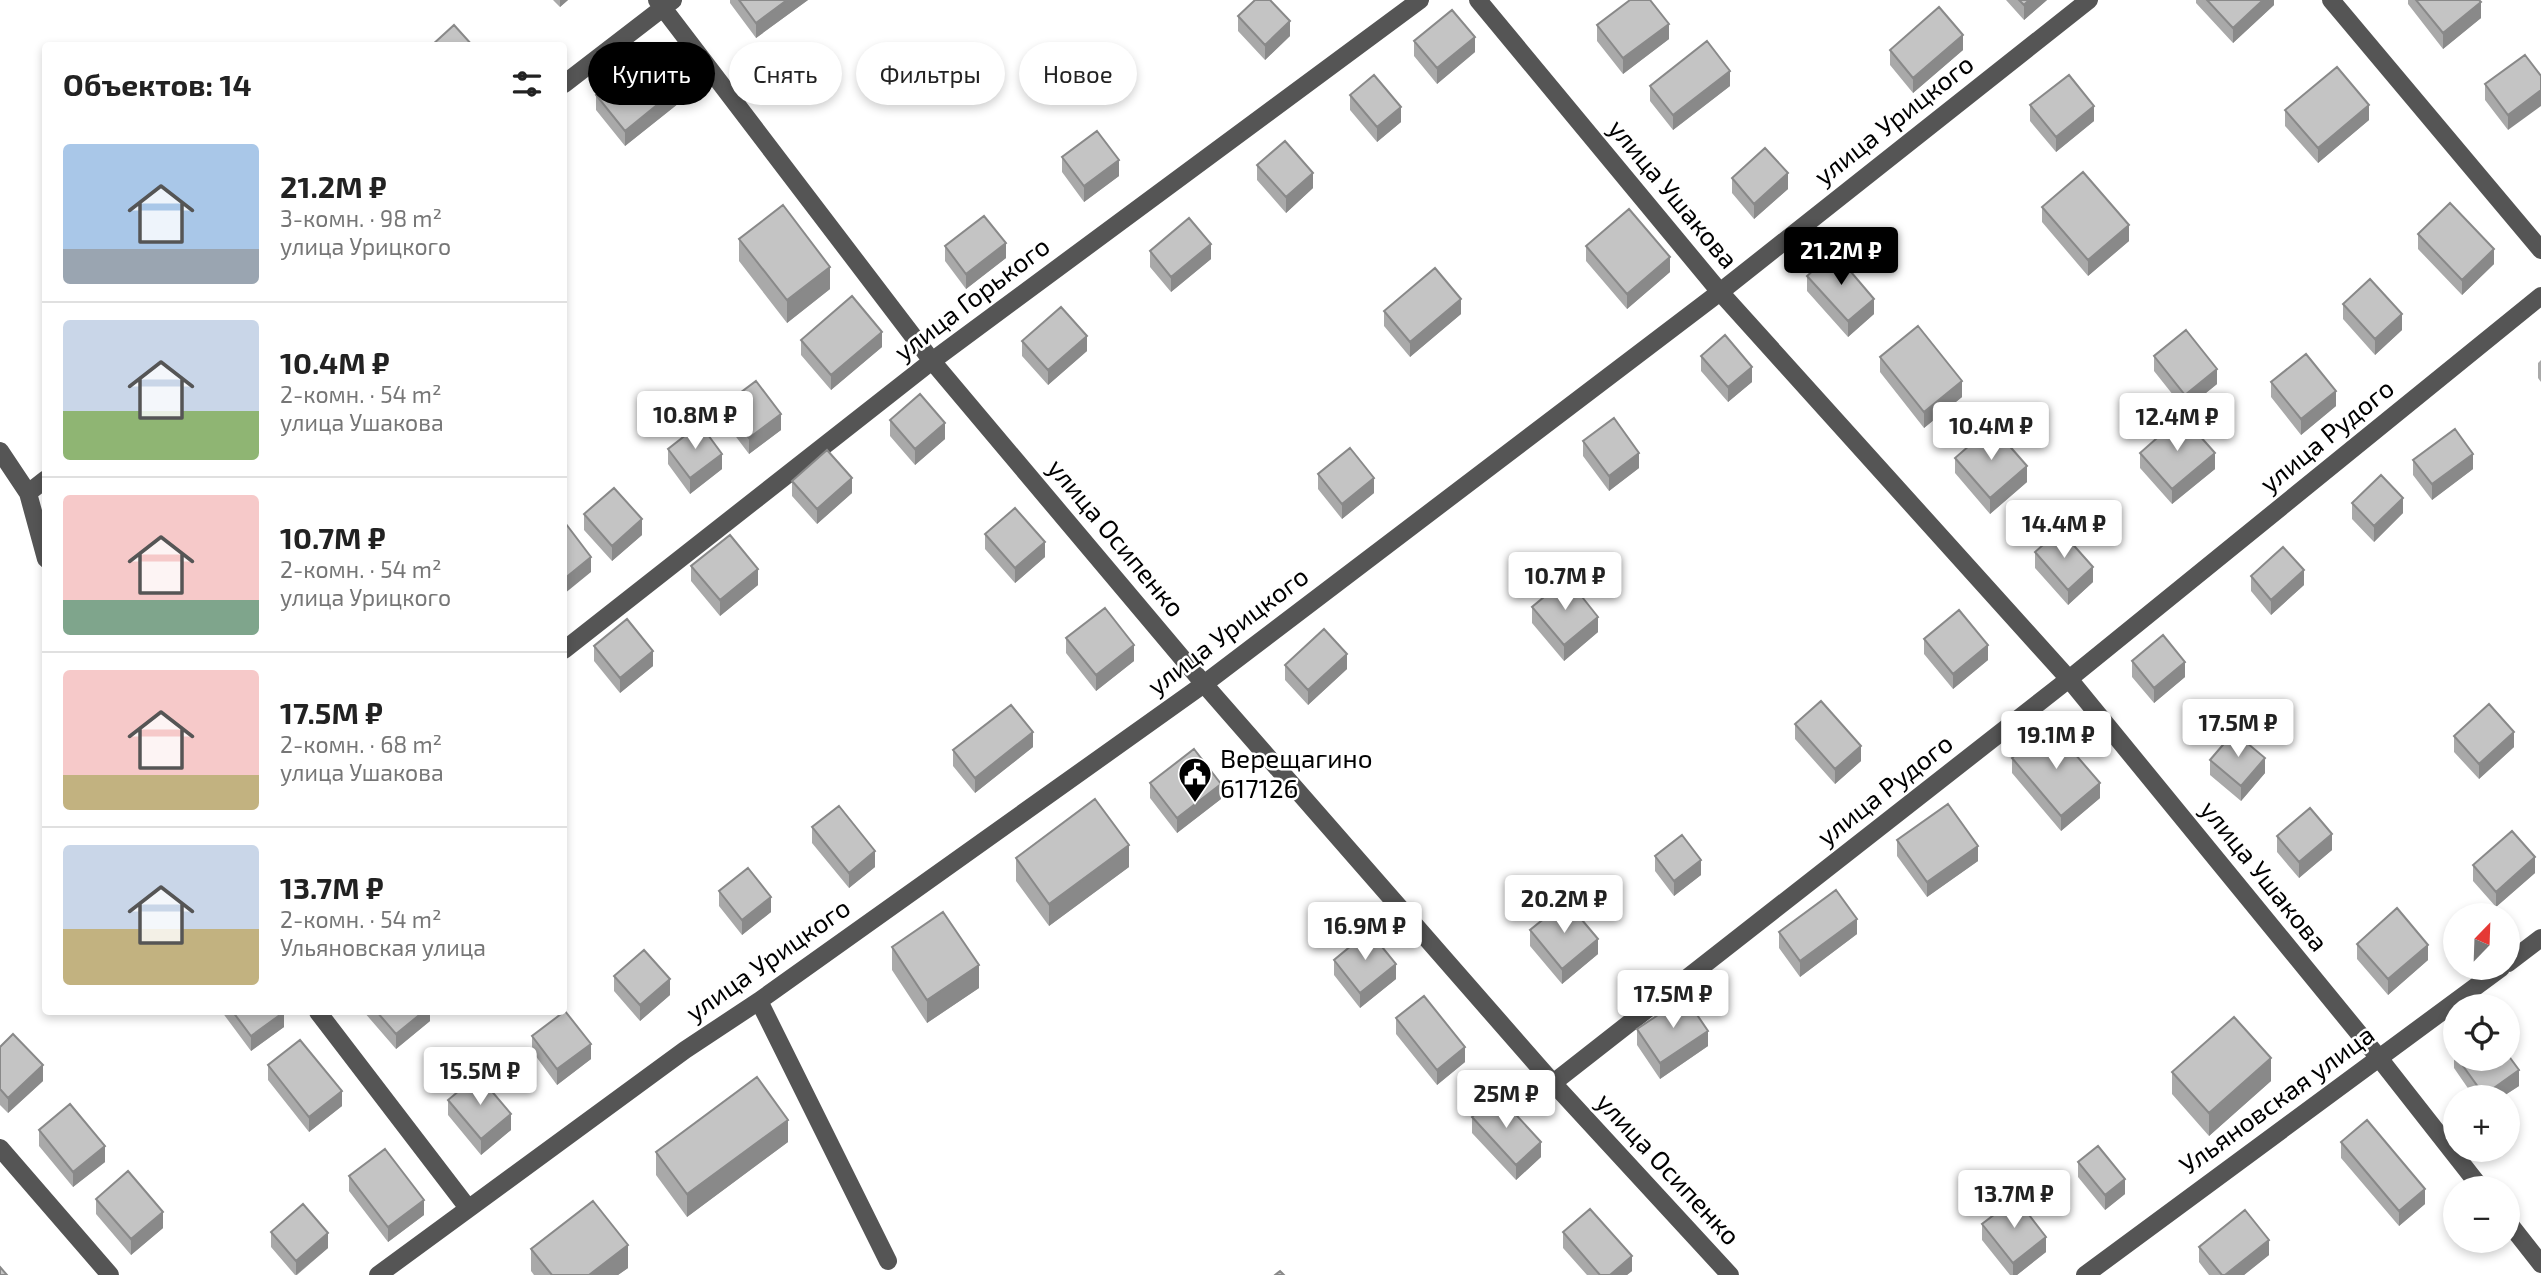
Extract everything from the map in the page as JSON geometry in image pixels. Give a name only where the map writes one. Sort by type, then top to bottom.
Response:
[{"type":"street","name":"улица Горького","points":[[567,648],[932,361],[1420,0]]},
{"type":"street","name":"улица Ушакова","points":[[1478,0],[1720,292],[2069,679],[2379,1058],[2472,1176]]},
{"type":"street","name":"улица Урицкого","points":[[377,1275],[685,1049],[759,1001],[1204,684],[1720,292],[2089,0]]},
{"type":"street","points":[[2331,0],[2541,250]]},
{"type":"street","name":"улица Осипенко","points":[[665,3],[932,361],[1204,684],[1553,1083],[1730,1275]]},
{"type":"street","points":[[567,82],[665,3]]},
{"type":"street","name":"улица Рудого","points":[[1553,1083],[2069,679],[2541,296]]},
{"type":"street","points":[[0,451],[28,493],[42,544]]},
{"type":"street","points":[[28,493],[42,482]]},
{"type":"street","points":[[2520,954],[2541,938]]},
{"type":"street","name":"Ульяновская улица","points":[[2085,1275],[2485,980]]},
{"type":"street","points":[[759,1001],[888,1261]]},
{"type":"street","points":[[320,1015],[468,1208]]},
{"type":"street","points":[[0,1148],[110,1275]]},
{"type":"street","points":[[2520,1237],[2541,1264]]},
{"type":"building","points":[[739,0],[787,0],[756,23]]},
{"type":"building","points":[[1255,0],[1270,0],[1290,21],[1265,45],[1238,16]]},
{"type":"building","points":[[1630,0],[1650,0],[1669,24],[1623,58],[1597,25]]},
{"type":"building","points":[[2207,0],[2263,0],[2233,28]]},
{"type":"building","points":[[2416,0],[2479,0],[2481,2],[2443,33]]},
{"type":"building","points":[[1939,7],[1963,35],[1913,78],[1890,50]]},
{"type":"building","points":[[1452,10],[1475,37],[1437,68],[1414,41]]},
{"type":"building","points":[[454,25],[469,42],[435,42]]},
{"type":"building","points":[[1707,41],[1730,71],[1673,115],[1650,86]]},
{"type":"building","points":[[2525,55],[2541,76],[2541,90],[2508,115],[2485,84]]},
{"type":"building","points":[[2337,67],[2369,105],[2318,148],[2285,110]]},
{"type":"building","points":[[1374,75],[1401,107],[1377,127],[1350,95]]},
{"type":"building","points":[[2069,75],[2094,106],[2056,137],[2030,105]]},
{"type":"building","points":[[604,105],[657,105],[625,131]]},
{"type":"building","points":[[1097,131],[1119,160],[1084,186],[1062,157]]},
{"type":"building","points":[[1285,141],[1313,173],[1286,197],[1257,165]]},
{"type":"building","points":[[1765,148],[1788,173],[1754,204],[1732,178]]},
{"type":"building","points":[[2083,172],[2129,225],[2088,260],[2042,207]]},
{"type":"building","points":[[2450,203],[2494,249],[2462,280],[2418,234]]},
{"type":"building","points":[[783,205],[830,267],[787,300],[739,239]]},
{"type":"building","points":[[1629,209],[1670,257],[1627,294],[1586,246]]},
{"type":"building","points":[[984,216],[1006,243],[966,274],[945,246]]},
{"type":"building","points":[[1189,218],[1211,244],[1171,277],[1150,251]]},
{"type":"building","points":[[1834,252],[1874,299],[1848,321],[1807,276]]},
{"type":"building","points":[[1435,268],[1461,299],[1410,342],[1384,311]]},
{"type":"building","points":[[2370,279],[2402,314],[2375,339],[2343,304]]},
{"type":"building","points":[[852,296],[882,332],[831,375],[801,340]]},
{"type":"building","points":[[1061,307],[1087,336],[1048,370],[1022,341]]},
{"type":"building","points":[[1918,326],[1962,381],[1924,412],[1880,357]]},
{"type":"building","points":[[2186,330],[2217,369],[2185,395],[2154,356]]},
{"type":"building","points":[[1725,335],[1752,367],[1728,387],[1701,356]]},
{"type":"building","points":[[2306,354],[2336,391],[2301,419],[2271,382]]},
{"type":"building","points":[[756,381],[781,414],[749,438],[724,405]]},
{"type":"building","points":[[920,394],[945,423],[915,449],[890,420]]},
{"type":"building","points":[[2182,416],[2215,453],[2172,489],[2140,453]]},
{"type":"building","points":[[1614,418],[1639,453],[1609,476],[1583,441]]},
{"type":"building","points":[[700,424],[722,454],[690,478],[668,449]]},
{"type":"building","points":[[1992,426],[2027,466],[1990,498],[1955,458]]},
{"type":"building","points":[[2455,429],[2473,454],[2432,484],[2413,460]]},
{"type":"building","points":[[1350,448],[1374,478],[1342,504],[1318,474]]},
{"type":"building","points":[[827,450],[852,478],[817,509],[792,481]]},
{"type":"building","points":[[2381,475],[2403,498],[2374,526],[2352,503]]},
{"type":"building","points":[[614,488],[642,519],[612,546],[584,514]]},
{"type":"building","points":[[1015,508],[1045,542],[1015,568],[985,534]]},
{"type":"building","points":[[567,525],[591,557],[567,577]]},
{"type":"building","points":[[2060,530],[2093,567],[2068,590],[2035,552]]},
{"type":"building","points":[[730,535],[758,569],[720,600],[691,566]]},
{"type":"building","points":[[2283,547],[2304,570],[2271,600],[2251,576]]},
{"type":"building","points":[[1567,578],[1598,617],[1564,645],[1532,607]]},
{"type":"building","points":[[1105,608],[1134,645],[1096,675],[1066,638]]},
{"type":"building","points":[[1959,610],[1988,645],[1953,674],[1924,639]]},
{"type":"building","points":[[627,619],[653,651],[620,678],[594,646]]},
{"type":"building","points":[[1324,629],[1347,654],[1308,690],[1285,665]]},
{"type":"building","points":[[2163,635],[2185,662],[2154,688],[2132,661]]},
{"type":"building","points":[[1821,701],[1861,746],[1835,769],[1795,724]]},
{"type":"building","points":[[2489,704],[2514,732],[2479,764],[2454,736]]},
{"type":"building","points":[[1011,705],[1033,732],[975,778],[953,750]]},
{"type":"building","points":[[2050,725],[2100,783],[2061,816],[2012,758]]},
{"type":"building","points":[[2234,732],[2265,758],[2241,786],[2210,760]]},
{"type":"building","points":[[1194,749],[1221,784],[1177,818],[1150,783]]},
{"type":"building","points":[[1095,799],[1129,845],[1049,904],[1016,858]]},
{"type":"building","points":[[1948,804],[1978,846],[1927,882],[1897,840]]},
{"type":"building","points":[[839,806],[875,851],[849,873],[812,827]]},
{"type":"building","points":[[2310,808],[2332,834],[2299,862],[2277,836]]},
{"type":"building","points":[[2512,831],[2535,857],[2496,892],[2473,865]]},
{"type":"building","points":[[1682,835],[1701,860],[1674,881],[1655,856]]},
{"type":"building","points":[[748,868],[771,897],[742,920],[719,891]]},
{"type":"building","points":[[1836,890],[1857,919],[1800,961],[1779,932]]},
{"type":"building","points":[[1566,901],[1598,939],[1562,969],[1530,930]]},
{"type":"building","points":[[2397,908],[2428,945],[2388,979],[2357,944]]},
{"type":"building","points":[[943,912],[979,965],[927,1000],[892,947]]},
{"type":"building","points":[[1369,931],[1396,964],[1360,993],[1334,960]]},
{"type":"building","points":[[644,950],[670,979],[640,1005],[614,976]]},
{"type":"building","points":[[1424,996],[1465,1047],[1437,1070],[1396,1018]]},
{"type":"building","points":[[1685,997],[1708,1031],[1660,1063],[1637,1029]]},
{"type":"building","points":[[567,1014],[591,1044],[557,1069],[532,1036],[560,1015]]},
{"type":"building","points":[[235,1015],[280,1015],[251,1036]]},
{"type":"building","points":[[380,1015],[419,1015],[396,1034]]},
{"type":"building","points":[[2234,1017],[2271,1058],[2209,1113],[2172,1072]]},
{"type":"building","points":[[13,1034],[43,1065],[8,1098],[0,1089],[0,1047]]},
{"type":"building","points":[[300,1040],[342,1091],[309,1117],[268,1065]]},
{"type":"building","points":[[2467,1071],[2518,1071],[2498,1085],[2477,1085]]},
{"type":"building","points":[[478,1075],[511,1114],[481,1139],[448,1100]]},
{"type":"building","points":[[757,1077],[788,1120],[687,1194],[656,1152]]},
{"type":"building","points":[[1497,1094],[1541,1142],[1516,1165],[1472,1117]]},
{"type":"building","points":[[70,1104],[105,1146],[73,1172],[39,1130]]},
{"type":"building","points":[[2367,1120],[2425,1189],[2399,1211],[2341,1142]]},
{"type":"building","points":[[2098,1146],[2125,1179],[2105,1195],[2078,1162]]},
{"type":"building","points":[[385,1149],[424,1200],[388,1227],[349,1176]]},
{"type":"building","points":[[128,1171],[163,1212],[131,1239],[96,1199]]},
{"type":"building","points":[[2016,1198],[2046,1237],[2013,1263],[1982,1224]]},
{"type":"building","points":[[593,1201],[628,1245],[589,1275],[552,1275],[531,1249]]},
{"type":"building","points":[[303,1204],[328,1233],[296,1261],[271,1232]]},
{"type":"building","points":[[1590,1209],[1632,1256],[1610,1275],[1600,1275],[1563,1232]]},
{"type":"building","points":[[2245,1210],[2269,1240],[2222,1275],[2199,1247]]},
{"type":"place","name":"Верещагино 617126","points":[[1195,804]]}]
